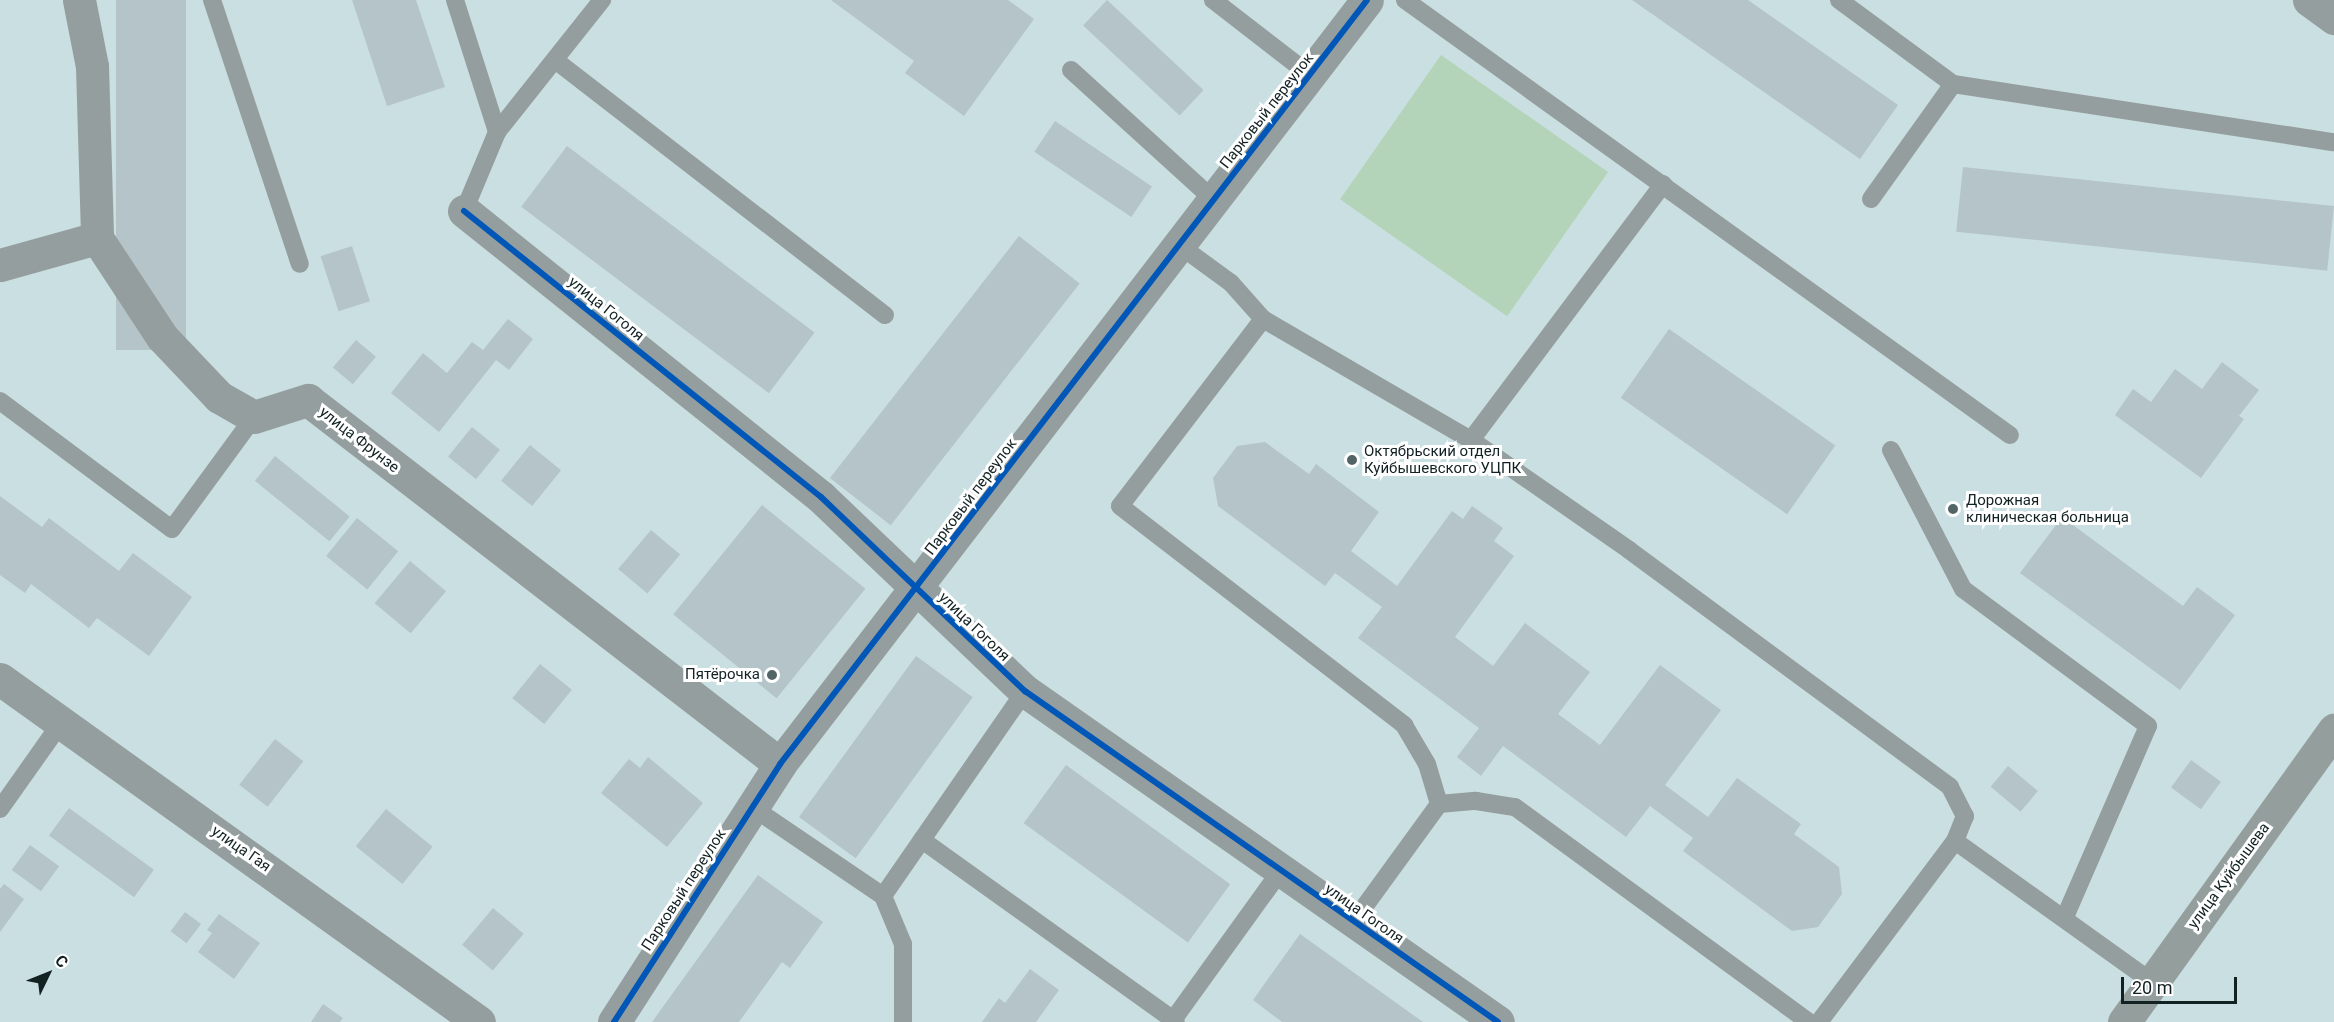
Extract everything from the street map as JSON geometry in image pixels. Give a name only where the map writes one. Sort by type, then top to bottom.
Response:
[{"type":"main road","name":"улица Куйбышева","points":[[2124,1022],[2334,730]]},
{"type":"street","points":[[79,0],[92,66],[97,238],[162,337],[219,397],[254,417]]},
{"type":"street","name":"Парковый переулок","points":[[614,1022],[780,764],[1367,0]]},
{"type":"street","points":[[2309,0],[2334,18]]},
{"type":"street","name":"улица Гоголя","points":[[464,211],[820,497],[1024,691],[1498,1022]]},
{"type":"street","points":[[0,265],[97,238]]},
{"type":"street","name":"улица Фрунзе","points":[[254,417],[308,400],[780,764]]},
{"type":"street","name":"улица Гая","points":[[0,679],[384,950],[479,1022]]},
{"type":"lane","points":[[212,0],[300,264]]},
{"type":"lane","points":[[455,0],[497,132]]},
{"type":"lane","points":[[464,211],[497,132],[602,0]]},
{"type":"lane","points":[[1213,0],[1310,75]]},
{"type":"lane","points":[[1405,0],[2010,435]]},
{"type":"lane","points":[[1839,0],[1953,84],[2334,142]]},
{"type":"lane","points":[[555,60],[885,315]]},
{"type":"lane","points":[[1071,70],[1214,200]]},
{"type":"lane","points":[[1871,199],[1953,84]]},
{"type":"lane","points":[[1471,440],[1663,184]]},
{"type":"lane","points":[[1179,246],[1231,283],[1263,319],[1471,440],[1629,549],[1950,787],[1965,816],[1955,841],[1819,1022]]},
{"type":"lane","points":[[1263,319],[1120,507],[1404,725],[1427,764],[1439,804]]},
{"type":"lane","points":[[0,401],[172,529],[254,417]]},
{"type":"lane","points":[[1891,450],[1963,589],[2148,726],[2064,919]]},
{"type":"lane","points":[[883,896],[1024,691]]},
{"type":"lane","points":[[0,809],[61,723]]},
{"type":"lane","points":[[1354,921],[1439,804],[1476,801],[1515,807],[1809,1022]]},
{"type":"lane","points":[[752,807],[883,896],[903,944],[903,1022]]},
{"type":"lane","points":[[922,840],[1174,1021],[1281,870]]},
{"type":"lane","points":[[1955,841],[2152,983]]},
{"type":"green space","points":[[1441,55],[1608,172],[1507,316],[1340,199]]},
{"type":"building","points":[[116,0],[186,0],[186,350],[116,350]]},
{"type":"building","points":[[352,0],[416,0],[445,87],[387,106]]},
{"type":"building","points":[[831,0],[1008,0],[1034,19],[964,116],[905,73],[914,61]]},
{"type":"building","points":[[1107,0],[1204,90],[1180,116],[1083,26]]},
{"type":"building","points":[[1632,0],[1748,0],[1898,105],[1860,159]]},
{"type":"building","points":[[1055,121],[1152,186],[1131,217],[1034,152]]},
{"type":"building","points":[[567,146],[815,333],[769,393],[521,207]]},
{"type":"building","points":[[1963,167],[2334,206],[2327,271],[1956,232]]},
{"type":"building","points":[[1019,236],[1080,283],[891,525],[830,478]]},
{"type":"building","points":[[352,246],[370,301],[339,311],[321,256]]},
{"type":"building","points":[[508,319],[533,339],[509,370],[496,360],[439,432],[391,393],[423,353],[447,373],[472,342],[483,350]]},
{"type":"building","points":[[1669,329],[1835,445],[1787,514],[1621,398]]},
{"type":"building","points":[[356,340],[376,357],[353,384],[333,368]]},
{"type":"building","points":[[2222,362],[2259,390],[2239,416],[2244,419],[2201,478],[2115,415],[2133,389],[2151,402],[2175,369],[2202,389]]},
{"type":"building","points":[[472,427],[500,450],[476,479],[448,457]]},
{"type":"building","points":[[1265,442],[1309,474],[1316,464],[1379,512],[1351,551],[1397,586],[1452,511],[1463,519],[1472,506],[1503,528],[1494,541],[1514,556],[1455,637],[1493,666],[1525,623],[1590,672],[1558,714],[1600,745],[1660,665],[1721,710],[1665,785],[1708,817],[1737,778],[1801,824],[1794,834],[1839,867],[1842,894],[1818,927],[1792,931],[1683,851],[1693,838],[1650,806],[1626,837],[1503,746],[1481,776],[1457,757],[1479,728],[1358,638],[1382,607],[1335,573],[1325,586],[1218,506],[1213,478],[1237,446]]},
{"type":"building","points":[[530,445],[561,470],[532,506],[501,481]]},
{"type":"building","points":[[275,456],[350,516],[329,541],[255,481]]},
{"type":"building","points":[[0,496],[42,527],[49,518],[119,571],[133,553],[192,597],[149,656],[97,618],[89,628],[31,584],[25,593],[0,575]]},
{"type":"building","points":[[762,505],[865,589],[777,698],[673,615]]},
{"type":"building","points":[[2062,517],[2183,606],[2197,587],[2235,615],[2180,690],[2020,573]]},
{"type":"building","points":[[357,518],[398,551],[367,589],[326,556]]},
{"type":"building","points":[[651,530],[680,554],[647,593],[618,569]]},
{"type":"building","points":[[410,561],[446,591],[411,633],[375,603]]},
{"type":"building","points":[[916,656],[973,697],[856,858],[799,817]]},
{"type":"building","points":[[540,664],[572,690],[544,724],[512,698]]},
{"type":"building","points":[[275,739],[303,761],[268,807],[239,785]]},
{"type":"building","points":[[648,757],[703,803],[667,847],[601,793],[629,759],[640,768]]},
{"type":"building","points":[[2191,760],[2221,782],[2201,809],[2171,788]]},
{"type":"building","points":[[1066,765],[1230,884],[1188,943],[1024,823]]},
{"type":"building","points":[[2008,766],[2038,791],[2021,812],[1991,787]]},
{"type":"building","points":[[69,808],[154,870],[134,897],[49,836]]},
{"type":"building","points":[[386,809],[433,847],[402,884],[356,846]]},
{"type":"building","points":[[30,845],[59,866],[41,891],[12,870]]},
{"type":"building","points":[[758,875],[823,922],[790,968],[782,962],[739,1022],[652,1022]]},
{"type":"building","points":[[4,884],[24,899],[0,932],[0,889]]},
{"type":"building","points":[[493,908],[524,934],[493,970],[462,945]]},
{"type":"building","points":[[185,912],[201,924],[187,943],[171,931]]},
{"type":"building","points":[[219,914],[260,943],[234,979],[198,952],[212,933],[207,930]]},
{"type":"building","points":[[1300,934],[1423,1022],[1282,1022],[1253,1000]]},
{"type":"building","points":[[1030,969],[1059,990],[1036,1022],[982,1022],[999,998],[1005,1003]]},
{"type":"building","points":[[323,1004],[343,1018],[340,1022],[311,1022]]},
{"type":"cycle path","points":[[614,1022],[780,764],[1367,0]]},
{"type":"cycle path","points":[[464,211],[821,497],[1025,691],[1498,1022]]},
{"type":"place","name":"Октябрьский отдел Куйбышевского УЦПК","points":[[1352,460]]},
{"type":"place","name":"Дорожная клиническая больница","points":[[1953,509]]},
{"type":"place","name":"Пятёрочка","points":[[772,675]]}]
